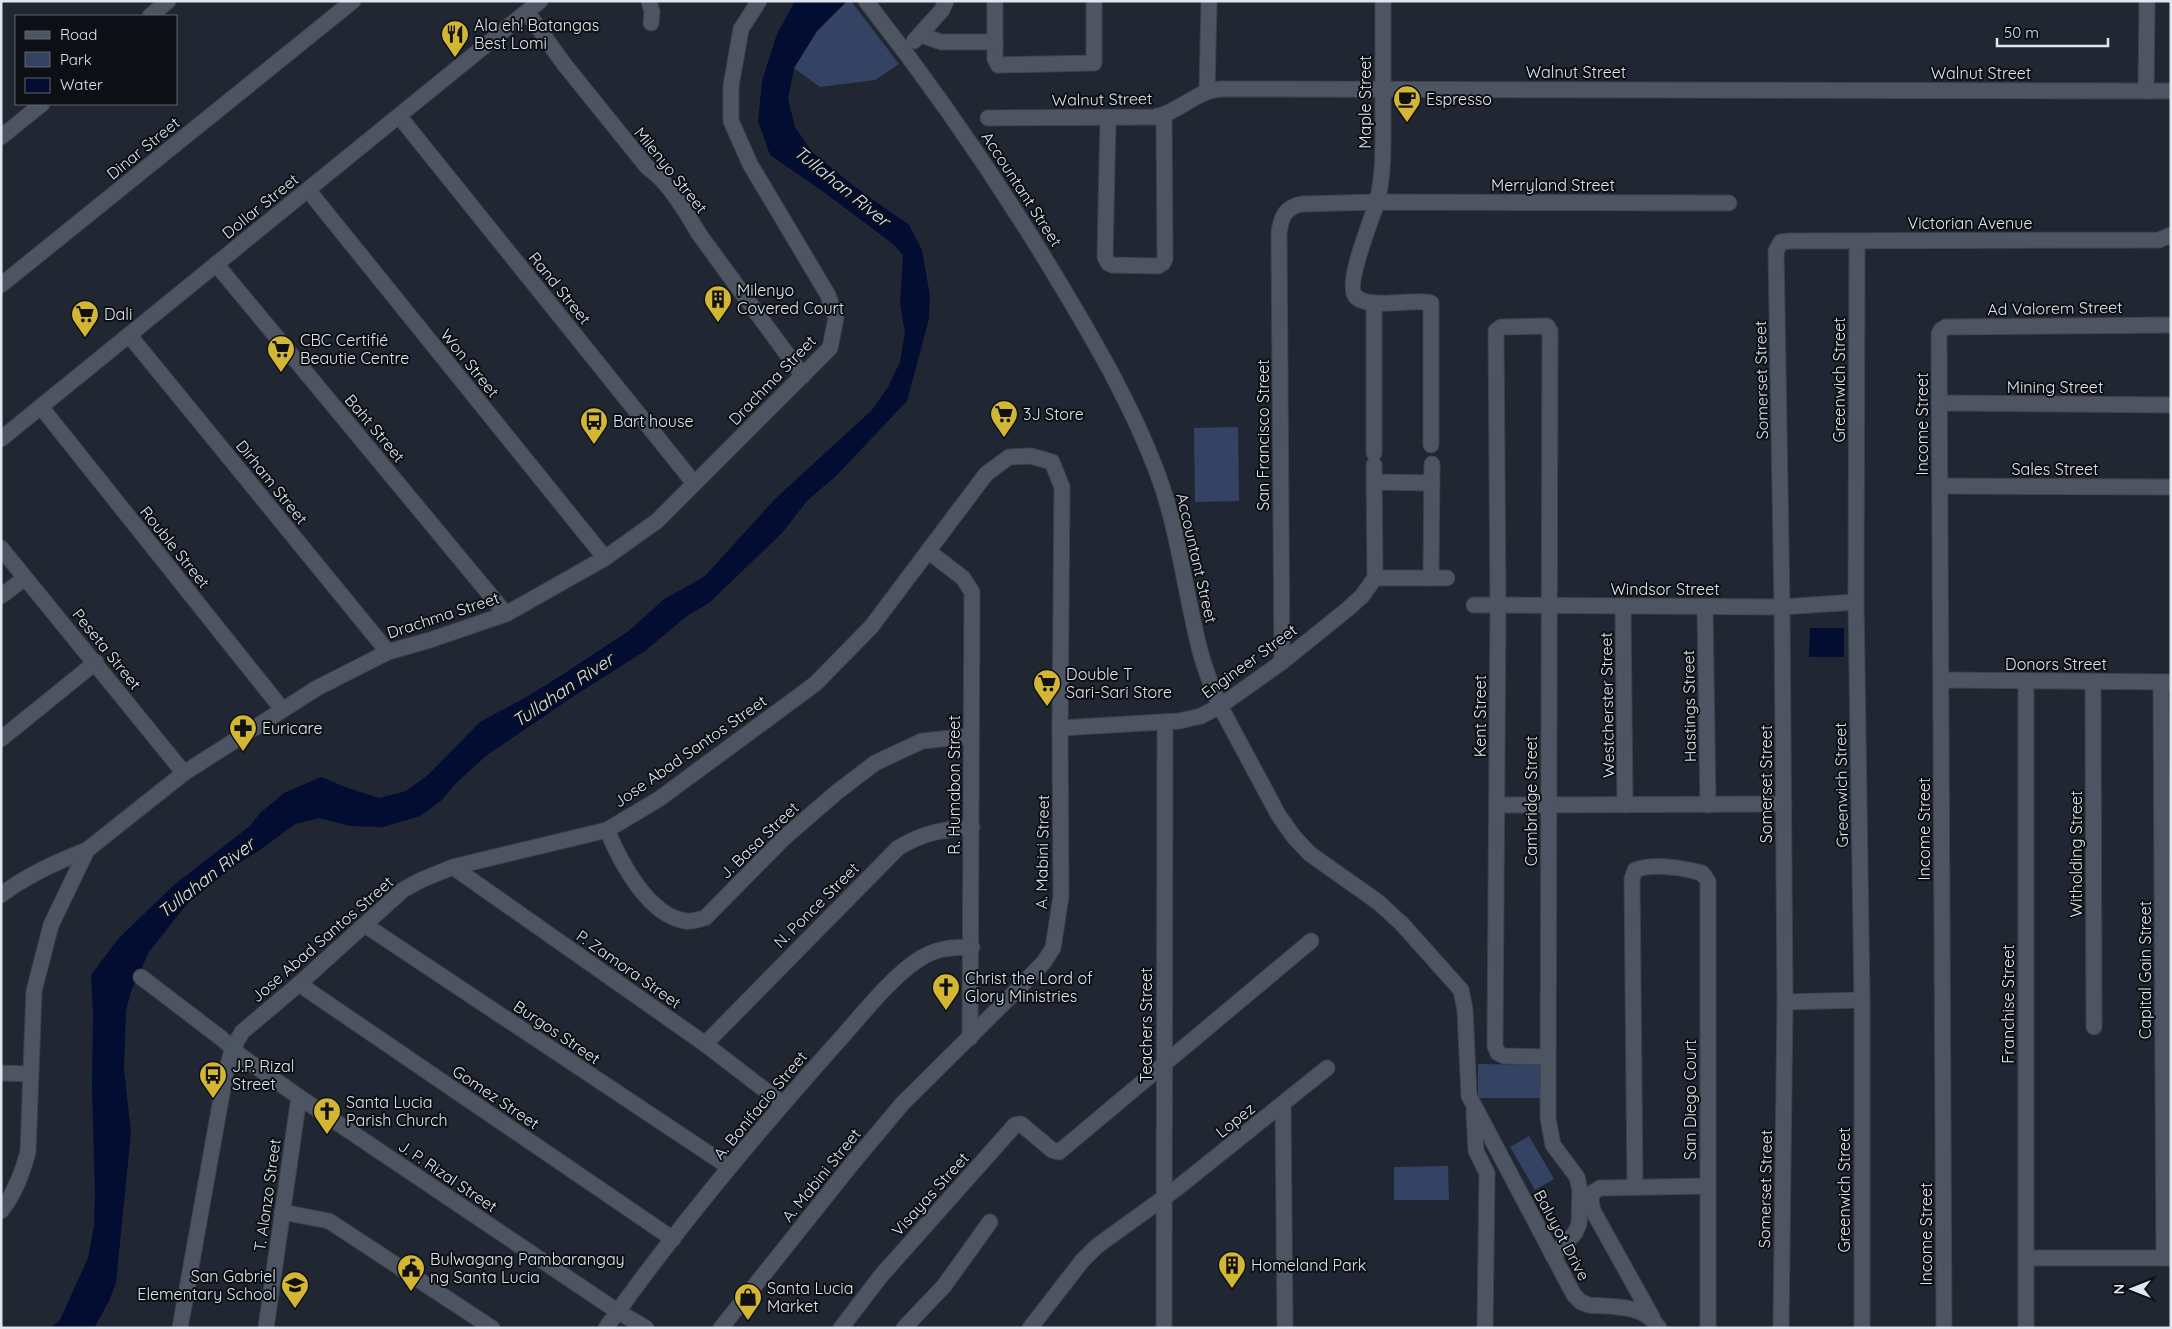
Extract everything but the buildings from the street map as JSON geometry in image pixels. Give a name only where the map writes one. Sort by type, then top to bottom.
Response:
[{"type":"street","points":[[151,15],[168,1]]},
{"type":"street","name":"Dinar Street","points":[[1,285],[353,1]]},
{"type":"street","name":"Dollar Street","points":[[1,439],[540,1]]},
{"type":"street","points":[[649,1],[652,12],[651,23]]},
{"type":"street","name":"Drachma Street","points":[[1,1212],[12,1196],[22,1174],[28,1152],[34,991],[37,974],[51,925],[87,850],[184,773],[282,709],[352,668],[388,652],[506,614],[605,558],[657,521],[830,348],[836,318],[828,295],[750,164],[731,121],[731,86],[741,29],[759,1]]},
{"type":"street","name":"Accountant Street","points":[[866,1],[904,50],[1008,197],[1122,390],[1164,492],[1196,635],[1206,670],[1220,706],[1279,816],[1310,854],[1378,902],[1402,924],[1461,990],[1465,1010],[1467,1084],[1474,1107]]},
{"type":"street","points":[[904,50],[921,35],[942,10],[946,1]]},
{"type":"street","points":[[995,1],[995,59],[998,65],[1094,63],[1094,1]]},
{"type":"street","points":[[1207,91],[1208,1]]},
{"type":"street","name":"Maple Street","points":[[1374,303],[1355,296],[1352,285],[1377,202],[1383,153],[1383,1]]},
{"type":"street","points":[[2146,90],[2147,1]]},
{"type":"street","name":"Milenyo Street","points":[[527,12],[584,89],[647,167],[654,171],[685,209],[699,234],[803,376]]},
{"type":"street","points":[[921,35],[942,42],[995,42]]},
{"type":"street","name":"Walnut Street","points":[[988,118],[1145,118],[1164,115],[1207,91],[1220,89],[2171,91]]},
{"type":"street","points":[[1,136],[41,105]]},
{"type":"street","points":[[1108,118],[1105,258],[1112,265],[1158,266],[1165,259],[1164,115]]},
{"type":"street","name":"Rand Street","points":[[399,116],[694,483]]},
{"type":"street","name":"Won Street","points":[[308,190],[605,558]]},
{"type":"street","name":"Merryland Street","points":[[1288,209],[1302,204],[1377,202],[1728,203]]},
{"type":"street","name":"San Francisco Street","points":[[1282,662],[1279,233],[1283,215],[1288,209]]},
{"type":"street","name":"Victorian Avenue","points":[[1781,242],[2167,240]]},
{"type":"street","name":"Somerset Street","points":[[1781,242],[1776,251],[1784,804],[1781,1328]]},
{"type":"street","name":"Greenwich Street","points":[[1857,242],[1856,602],[1862,1000],[1862,1328]]},
{"type":"street","name":"Baht Street","points":[[216,264],[506,614]]},
{"type":"street","points":[[1431,445],[1431,303],[1374,303],[1374,578],[1446,578]]},
{"type":"street","name":"Ad Valorem Street","points":[[1941,330],[1946,327],[2171,324]]},
{"type":"street","name":"Cambridge Street","points":[[1498,328],[1550,328],[1548,606],[1548,1056],[1550,1134],[1553,1145],[1559,1155],[1577,1177],[1581,1207],[1579,1224],[1575,1233],[1553,1256]]},
{"type":"street","name":"Kent Street","points":[[1498,328],[1496,331],[1498,605],[1496,1050],[1504,1056],[1548,1056]]},
{"type":"street","name":"Income Street","points":[[1941,330],[1939,334],[1939,403],[1944,1328]]},
{"type":"street","name":"Dirham Street","points":[[129,335],[388,652]]},
{"type":"street","name":"Mining Street","points":[[1939,403],[2171,405]]},
{"type":"street","name":"Rouble Street","points":[[41,407],[282,709]]},
{"type":"street","name":"Jose Abad Santos Street","points":[[180,1328],[226,1071],[233,1048],[242,1032],[299,984],[403,890],[421,880],[453,867],[607,830],[660,798],[815,684],[871,627],[986,474],[1009,457],[1031,456],[1052,462]]},
{"type":"street","name":"A. Mabini Street","points":[[721,1328],[902,1104],[1044,962],[1053,948],[1061,896],[1062,487],[1052,462]]},
{"type":"street","points":[[1431,578],[1432,464]]},
{"type":"street","points":[[1374,482],[1432,483]]},
{"type":"street","name":"Sales Street","points":[[1940,486],[2171,487]]},
{"type":"street","name":"Peseta Street","points":[[1,548],[96,662],[184,773]]},
{"type":"street","name":"R. Humabon Street","points":[[928,551],[963,578],[972,592],[972,946],[970,1038]]},
{"type":"street","points":[[1,596],[25,578]]},
{"type":"street","name":"Engineer Street","points":[[1060,728],[1192,719],[1220,706],[1282,662],[1362,596],[1374,578]]},
{"type":"street","name":"Windsor Street","points":[[1474,605],[1782,607],[1856,602]]},
{"type":"street","name":"Westcherster Street","points":[[1623,606],[1625,804]]},
{"type":"street","name":"Hastings Street","points":[[1705,606],[1708,804]]},
{"type":"street","points":[[1,739],[96,662]]},
{"type":"street","name":"Donors Street","points":[[1940,680],[2166,682]]},
{"type":"street","name":"Franchise Street","points":[[2026,681],[2026,1328]]},
{"type":"street","name":"Witholding Street","points":[[2093,681],[2094,1027]]},
{"type":"street","name":"Capital Gain Street","points":[[2166,682],[2167,1258]]},
{"type":"street","name":"Teachers Street","points":[[1164,1328],[1165,722]]},
{"type":"street","name":"J. Basa Street","points":[[607,830],[618,857],[639,890],[669,916],[688,922],[705,918],[786,837],[837,792],[875,763],[922,741],[971,736]]},
{"type":"street","points":[[1497,805],[1784,804]]},
{"type":"street","name":"N. Ponce Street","points":[[705,1044],[898,848],[915,837],[934,831],[972,827]]},
{"type":"street","points":[[1,895],[17,882],[87,850]]},
{"type":"street","name":"P. Zamora Street","points":[[453,867],[705,1044],[783,1104]]},
{"type":"street","name":"San Diego Court","points":[[1635,1187],[1632,879],[1635,870],[1644,867],[1690,870],[1702,873],[1708,881],[1708,1328]]},
{"type":"street","name":"Burgos Street","points":[[365,925],[730,1167]]},
{"type":"street","points":[[1163,1064],[1311,941]]},
{"type":"street","name":"A. Bonifacio Street","points":[[606,1328],[730,1167],[861,1016],[907,969],[930,953],[948,947],[972,946]]},
{"type":"street","name":"J. P. Rizal Street","points":[[141,977],[241,1056],[299,1097],[646,1328]]},
{"type":"street","name":"Gomez Street","points":[[299,984],[673,1239]]},
{"type":"street","points":[[1784,1002],[1862,1000]]},
{"type":"street","name":"Visayas Street","points":[[841,1328],[880,1277],[1015,1125],[1020,1124],[1055,1152],[1059,1152],[1163,1064]]},
{"type":"street","name":"Lopez","points":[[1030,1328],[1082,1261],[1098,1246],[1164,1198],[1327,1068]]},
{"type":"street","points":[[1,1073],[30,1074]]},
{"type":"street","name":"T. Alonzo Street","points":[[266,1328],[299,1097]]},
{"type":"street","points":[[1283,1104],[1285,1328]]},
{"type":"street","points":[[1474,1107],[1476,1151],[1486,1174],[1485,1328]]},
{"type":"street","name":"Baluyot Drive","points":[[1474,1107],[1574,1295],[1581,1302],[1589,1305],[1638,1310],[1655,1323]]},
{"type":"street","points":[[1655,1323],[1593,1211],[1592,1193],[1600,1188],[1707,1186]]},
{"type":"street","points":[[282,1212],[329,1220],[492,1328]]},
{"type":"street","points":[[904,1328],[944,1286],[990,1222]]},
{"type":"street","points":[[2026,1258],[2167,1258]]},
{"type":"green space","points":[[847,1],[851,1],[899,64],[875,80],[820,87],[794,68],[817,31]]},
{"type":"green space","points":[[1238,427],[1239,501],[1195,502],[1194,428]]},
{"type":"green space","points":[[1478,1064],[1542,1065],[1542,1098],[1478,1098]]},
{"type":"green space","points":[[1529,1136],[1554,1179],[1535,1190],[1510,1147]]},
{"type":"green space","points":[[1448,1166],[1449,1200],[1394,1200],[1394,1167]]},
{"type":"water","name":"Tullahan River","points":[[795,1],[847,1],[817,31],[794,68],[788,99],[795,127],[812,152],[855,187],[909,225],[922,250],[930,296],[929,319],[907,401],[836,476],[807,501],[782,533],[709,603],[687,616],[645,651],[487,755],[454,785],[442,800],[420,816],[383,827],[350,826],[319,818],[295,824],[260,850],[232,867],[186,905],[149,952],[131,991],[126,1011],[124,1070],[131,1133],[116,1283],[109,1301],[94,1328],[50,1328],[60,1320],[88,1258],[94,1226],[93,1014],[91,975],[118,939],[174,885],[250,826],[260,813],[284,793],[321,777],[379,798],[406,791],[428,775],[480,722],[530,695],[565,673],[630,630],[663,600],[705,576],[776,498],[872,410],[888,387],[900,362],[905,333],[900,304],[903,255],[893,244],[821,190],[770,155],[758,121],[762,81],[777,34]]},
{"type":"water","points":[[1810,628],[1844,628],[1844,657],[1809,657]]},
{"type":"place","name":"Ala eh! Batangas Best Lomi","points":[[455,58]]},
{"type":"place","name":"Espresso","points":[[1407,123]]},
{"type":"place","name":"Milenyo Covered Court","points":[[718,323]]},
{"type":"place","name":"Dali","points":[[85,338]]},
{"type":"place","name":"CBC Certifié Beautie Centre","points":[[281,373]]},
{"type":"place","name":"3J Store","points":[[1004,438]]},
{"type":"place","name":"Bart house","points":[[594,445]]},
{"type":"place","name":"Double T Sari-Sari Store","points":[[1047,707]]},
{"type":"place","name":"Euricare","points":[[243,752]]},
{"type":"place","name":"Christ the Lord of Glory Ministries","points":[[946,1011]]},
{"type":"place","name":"J.P. Rizal Street","points":[[213,1099]]},
{"type":"place","name":"Santa Lucia Parish Church","points":[[327,1135]]},
{"type":"place","name":"Homeland Park","points":[[1232,1289]]},
{"type":"place","name":"Bulwagang Pambarangay ng Santa Lucia","points":[[411,1292]]},
{"type":"place","name":"San Gabriel Elementary School","points":[[295,1309]]},
{"type":"place","name":"Santa Lucia Market","points":[[748,1321]]}]
